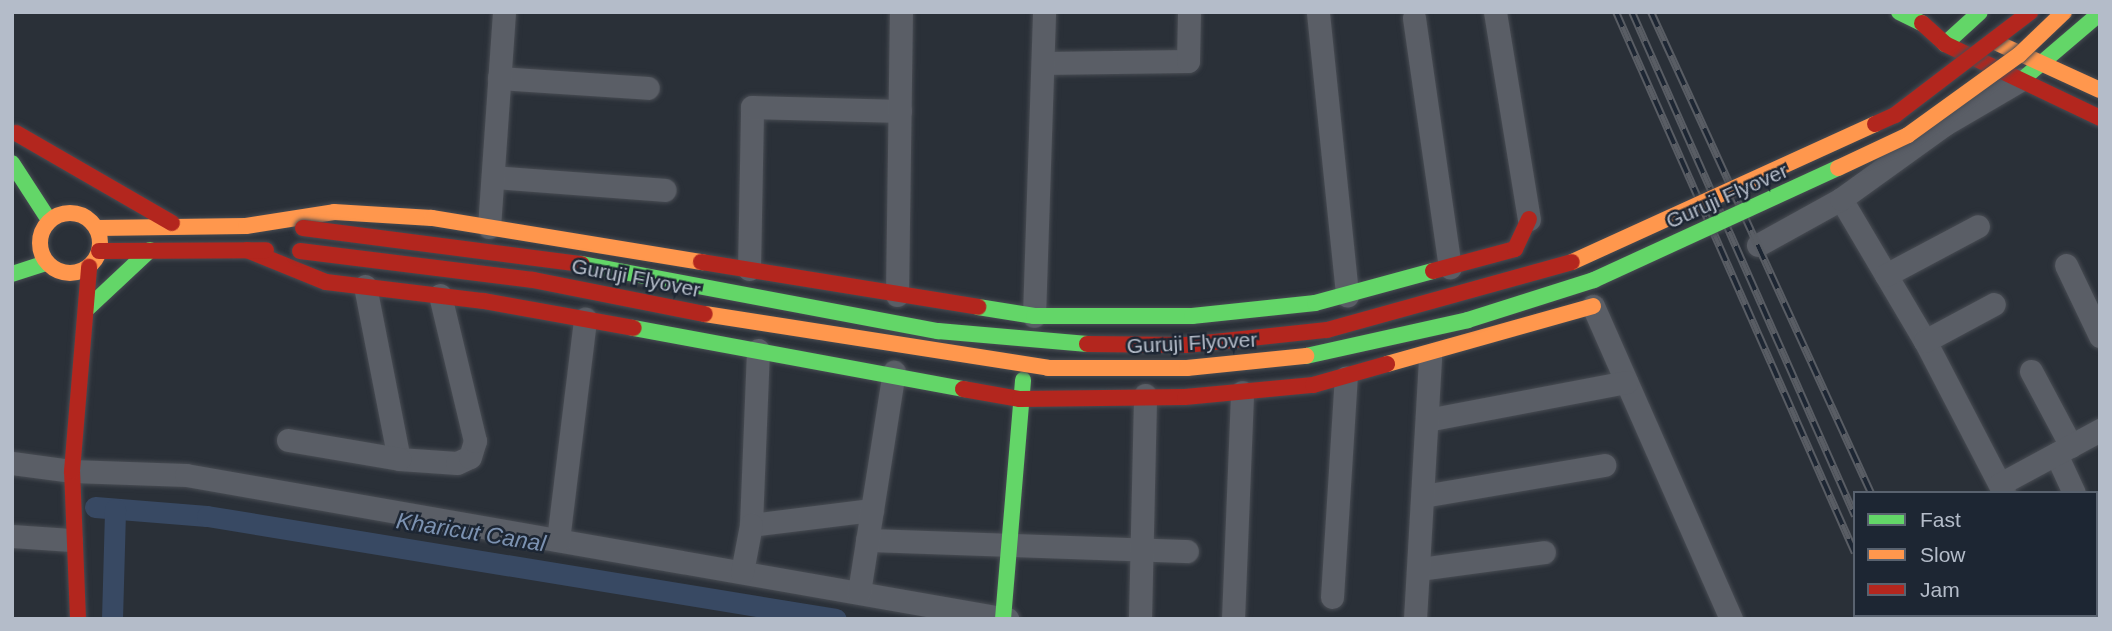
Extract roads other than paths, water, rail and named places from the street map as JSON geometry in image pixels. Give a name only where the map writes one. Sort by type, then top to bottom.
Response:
[{"type":"main road","points":[[1899,12],[1922,23],[1945,44],[2100,118]]},
{"type":"main road","points":[[1945,44],[1980,12]]},
{"type":"main road","name":"Guruji Flyover","points":[[246,226],[303,228],[537,256],[924,328],[1049,344],[1186,345],[1327,330],[1462,297],[1586,258],[1895,115],[2030,12]]},
{"type":"main road","name":"Guruji Flyover","points":[[99,251],[300,251],[533,280],[815,335],[1048,368],[1187,368],[1331,353],[1468,320],[1594,280],[1812,181],[1908,135],[2019,55],[2064,12]]},
{"type":"main road","points":[[2022,79],[2048,62],[2100,13]]},
{"type":"main road","points":[[1922,23],[1962,29],[2048,62],[2100,90]]},
{"type":"main road","points":[[14,131],[49,172]]},
{"type":"main road","points":[[14,131],[100,186],[178,226]]},
{"type":"main road","points":[[12,163],[49,220]]},
{"type":"main road","points":[[65,191],[80,215],[97,228],[246,226],[334,212],[489,228],[1034,316],[1192,316],[1346,296],[1515,249],[1529,219]]},
{"type":"main road","points":[[46,263],[40,239],[49,220],[62,214],[80,215]]},
{"type":"main road","points":[[78,619],[71,540],[72,471],[79,335],[88,308],[89,267],[99,251],[97,228]]},
{"type":"main road","points":[[21,245],[40,239]]},
{"type":"main road","points":[[88,308],[150,250]]},
{"type":"main road","points":[[247,250],[326,282],[440,295],[585,319],[894,372],[1020,399],[1242,392],[1346,377],[1430,356],[1593,306]]},
{"type":"main road","points":[[12,274],[46,263],[67,273],[89,267]]},
{"type":"main road","points":[[67,273],[67,320],[79,335]]},
{"type":"main road","points":[[1004,619],[1020,399],[1034,316]]},
{"type":"street","points":[[489,228],[504,12]]},
{"type":"street","points":[[897,295],[901,12]]},
{"type":"street","points":[[1034,316],[1044,12]]},
{"type":"street","points":[[1043,63],[1188,61],[1189,12]]},
{"type":"street","points":[[1494,12],[1529,219]]},
{"type":"street","points":[[1318,13],[1346,296]]},
{"type":"street","points":[[1413,18],[1450,267]]},
{"type":"street","points":[[499,78],[648,89]]},
{"type":"street","points":[[1758,245],[1841,199],[1945,124],[2022,79]]},
{"type":"street","points":[[749,269],[752,107],[900,111]]},
{"type":"street","points":[[493,177],[665,190]]},
{"type":"street","points":[[1841,199],[1925,341],[2002,488],[2100,430]]},
{"type":"street","points":[[1886,275],[1978,226]]},
{"type":"street","points":[[2066,265],[2100,336]]},
{"type":"street","points":[[365,286],[399,459]]},
{"type":"street","points":[[288,440],[399,459],[457,463],[470,457],[475,441],[440,295]]},
{"type":"street","points":[[1925,341],[1994,304]]},
{"type":"street","points":[[1593,306],[1731,619]]},
{"type":"street","points":[[558,540],[585,319]]},
{"type":"street","points":[[742,572],[751,525],[758,350]]},
{"type":"street","points":[[1415,619],[1430,356]]},
{"type":"street","points":[[2031,370],[2063,450],[2073,491]]},
{"type":"street","points":[[859,592],[894,372]]},
{"type":"street","points":[[1332,597],[1346,377]]},
{"type":"street","points":[[1427,420],[1626,382]]},
{"type":"street","points":[[1233,619],[1242,392]]},
{"type":"street","points":[[1140,619],[1145,395]]},
{"type":"street","points":[[12,463],[72,471],[186,475],[1004,619]]},
{"type":"street","points":[[1423,496],[1604,465]]},
{"type":"street","points":[[751,525],[872,510]]},
{"type":"street","points":[[12,536],[71,540]]},
{"type":"street","points":[[867,540],[1142,553],[1187,551]]},
{"type":"street","points":[[1419,569],[1544,552]]},
{"type":"waterway","name":"Kharicut Canal","points":[[95,507],[207,516],[836,619]]},
{"type":"waterway","points":[[112,619],[115,509]]},
{"type":"railway","points":[[1616,12],[1853,548]]},
{"type":"railway","points":[[1632,12],[1853,511]]},
{"type":"railway","points":[[1651,12],[1870,491]]}]
